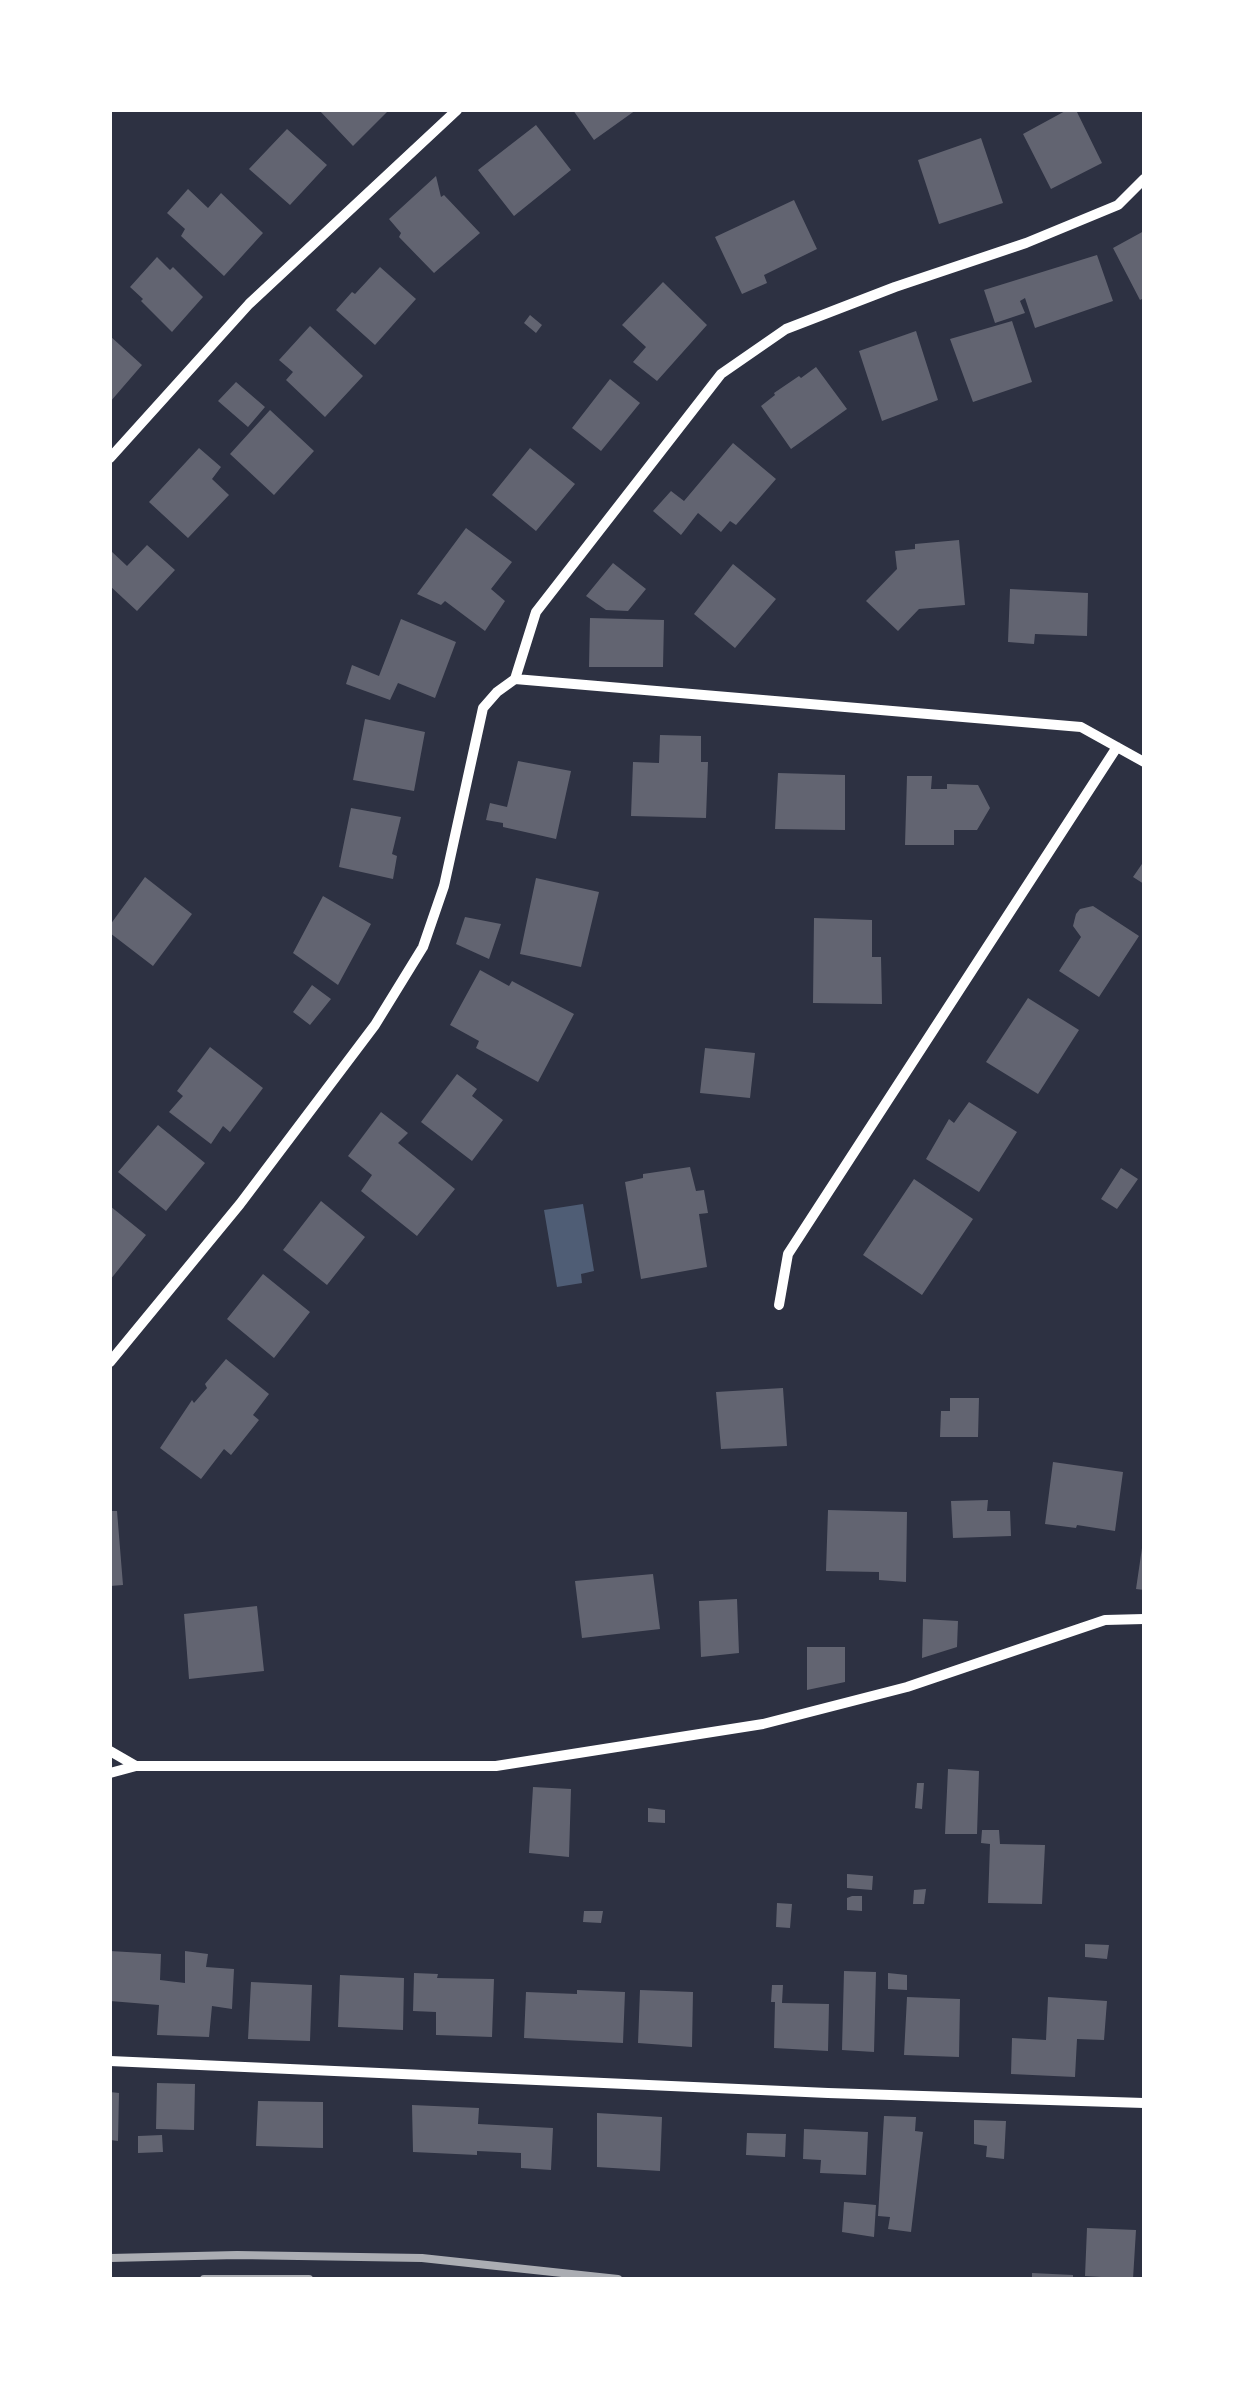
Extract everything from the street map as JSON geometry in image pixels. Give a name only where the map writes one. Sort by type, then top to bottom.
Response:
[{"type":"street","points":[[110,458],[249,304],[456,110]]},
{"type":"street","points":[[110,1362],[240,1204],[375,1026],[423,947],[444,886],[483,708],[515,678],[536,612],[721,374],[786,329],[1118,206],[1144,179]]},
{"type":"street","points":[[515,678],[1081,727],[1144,762]]},
{"type":"street","points":[[779,1305],[788,1254],[1117,747]]},
{"type":"street","points":[[110,1773],[136,1766],[496,1766],[763,1724],[906,1687],[1105,1620],[1144,1619]]},
{"type":"street","points":[[110,1751],[136,1766]]},
{"type":"street","points":[[110,2061],[1144,2104]]},
{"type":"water","points":[[583,1204],[594,1271],[581,1274],[582,1283],[557,1287],[544,1210]]},
{"type":"building","points":[[319,110],[389,110],[353,146]]},
{"type":"building","points":[[573,110],[636,110],[594,140]]},
{"type":"building","points":[[1067,110],[1076,110],[1102,163],[1051,189],[1023,134]]},
{"type":"building","points":[[536,125],[571,170],[514,216],[478,170]]},
{"type":"building","points":[[287,129],[327,165],[290,205],[249,169]]},
{"type":"building","points":[[981,138],[1003,203],[939,224],[918,160]]},
{"type":"building","points":[[436,176],[441,197],[444,195],[480,233],[434,273],[399,237],[401,233],[389,219]]},
{"type":"building","points":[[188,189],[208,208],[221,193],[263,233],[224,276],[181,236],[185,229],[167,213]]},
{"type":"building","points":[[794,200],[817,249],[764,275],[767,283],[742,294],[715,237]]},
{"type":"building","points":[[1144,231],[1144,298],[1140,300],[1113,248]]},
{"type":"building","points":[[1097,255],[1113,301],[1035,328],[1025,298],[1020,301],[1025,313],[995,323],[984,290]]},
{"type":"building","points":[[157,257],[203,297],[172,332],[130,287]]},
{"type":"building","points":[[380,267],[416,299],[375,345],[336,310]]},
{"type":"building","points":[[663,282],[707,325],[657,381],[633,362],[646,347],[622,325]]},
{"type":"building","points":[[530,315],[542,325],[536,333],[524,323]]},
{"type":"building","points":[[1012,321],[1032,382],[973,402],[950,339]]},
{"type":"building","points":[[310,326],[363,376],[325,417],[286,380],[293,372],[279,360]]},
{"type":"building","points":[[916,331],[938,400],[882,421],[859,351]]},
{"type":"building","points":[[110,336],[142,365],[110,402]]},
{"type":"building","points":[[816,367],[847,409],[791,449],[761,406],[774,393]]},
{"type":"building","points":[[610,379],[640,403],[601,451],[572,428]]},
{"type":"building","points":[[236,382],[265,407],[248,427],[218,401]]},
{"type":"building","points":[[270,410],[314,451],[274,495],[230,454]]},
{"type":"building","points":[[733,443],[776,479],[736,525],[730,521],[721,532],[698,513],[681,535],[653,511],[671,491],[684,501]]},
{"type":"building","points":[[199,448],[221,467],[212,479],[229,495],[188,538],[149,502]]},
{"type":"building","points":[[530,448],[575,484],[536,531],[492,495]]},
{"type":"building","points":[[466,528],[512,562],[491,589],[505,601],[485,631],[445,601],[441,605],[417,594]]},
{"type":"building","points":[[959,540],[965,605],[919,609],[898,631],[866,601],[897,569],[895,551],[915,549],[915,544]]},
{"type":"building","points":[[147,545],[175,570],[137,611],[110,586],[110,550],[127,566]]},
{"type":"building","points":[[613,563],[646,589],[628,611],[606,610],[586,596]]},
{"type":"building","points":[[733,564],[776,599],[735,648],[694,614]]},
{"type":"building","points":[[1010,589],[1088,593],[1087,636],[1035,634],[1034,644],[1008,642]]},
{"type":"building","points":[[590,618],[664,620],[663,667],[589,667]]},
{"type":"building","points":[[401,619],[456,642],[435,698],[398,683],[390,700],[346,684],[352,665],[379,676]]},
{"type":"building","points":[[365,719],[425,732],[414,791],[353,780]]},
{"type":"building","points":[[660,735],[701,736],[701,762],[708,762],[706,818],[631,816],[633,762],[659,763]]},
{"type":"building","points":[[518,761],[571,771],[556,839],[486,820],[490,803],[507,807]]},
{"type":"building","points":[[778,773],[845,775],[845,830],[775,829]]},
{"type":"building","points":[[907,776],[932,776],[931,789],[947,789],[947,784],[978,785],[990,808],[977,830],[954,830],[954,845],[905,845]]},
{"type":"building","points":[[351,808],[401,817],[392,854],[397,856],[393,879],[339,867]]},
{"type":"building","points":[[1144,861],[1144,884],[1133,877]]},
{"type":"building","points":[[145,877],[192,914],[153,966],[110,933],[110,925]]},
{"type":"building","points":[[536,878],[599,892],[581,967],[520,954]]},
{"type":"building","points":[[323,896],[371,924],[338,985],[293,953]]},
{"type":"building","points":[[1093,906],[1139,936],[1099,997],[1059,971],[1081,937],[1073,926],[1076,914]]},
{"type":"building","points":[[465,917],[501,924],[489,959],[456,944]]},
{"type":"building","points":[[814,918],[872,920],[872,957],[881,957],[882,1004],[813,1003]]},
{"type":"building","points":[[480,970],[509,986],[512,981],[574,1014],[538,1082],[476,1048],[479,1041],[450,1025]]},
{"type":"building","points":[[312,985],[331,999],[310,1025],[293,1012]]},
{"type":"building","points":[[1028,998],[1079,1030],[1038,1094],[986,1062]]},
{"type":"building","points":[[210,1047],[263,1088],[230,1132],[223,1126],[211,1144],[169,1112],[183,1096],[177,1091]]},
{"type":"building","points":[[705,1048],[755,1053],[750,1098],[700,1093]]},
{"type":"building","points":[[457,1074],[477,1089],[472,1096],[503,1120],[472,1161],[421,1122]]},
{"type":"building","points":[[969,1102],[1017,1132],[979,1192],[926,1159],[949,1119],[954,1123]]},
{"type":"building","points":[[381,1112],[408,1133],[398,1143],[455,1189],[417,1236],[361,1191],[372,1175],[348,1156]]},
{"type":"building","points":[[158,1125],[205,1163],[166,1211],[118,1172]]},
{"type":"building","points":[[690,1167],[696,1191],[704,1190],[708,1213],[699,1214],[707,1267],[641,1279],[625,1182],[643,1178],[643,1174]]},
{"type":"building","points":[[1121,1168],[1138,1179],[1117,1209],[1101,1199]]},
{"type":"building","points":[[914,1179],[973,1219],[922,1295],[863,1255]]},
{"type":"building","points":[[321,1201],[365,1237],[327,1285],[283,1250]]},
{"type":"building","points":[[110,1206],[146,1235],[110,1280]]},
{"type":"building","points":[[263,1274],[310,1312],[274,1358],[227,1319]]},
{"type":"building","points":[[226,1359],[269,1394],[253,1415],[259,1420],[231,1455],[224,1449],[201,1479],[160,1448]]},
{"type":"building","points":[[783,1388],[787,1446],[721,1449],[716,1392]]},
{"type":"building","points":[[950,1398],[979,1398],[978,1437],[940,1437],[941,1411],[950,1411]]},
{"type":"building","points":[[1053,1462],[1123,1472],[1115,1531],[1045,1524]]},
{"type":"building","points":[[988,1500],[987,1511],[1010,1511],[1011,1536],[953,1538],[951,1501]]},
{"type":"building","points":[[828,1510],[907,1512],[906,1582],[879,1580],[879,1572],[826,1571]]},
{"type":"building","points":[[110,1511],[117,1511],[123,1585],[110,1586]]},
{"type":"building","points":[[1144,1548],[1144,1590],[1136,1589]]},
{"type":"building","points":[[653,1574],[660,1629],[582,1638],[575,1581]]},
{"type":"building","points":[[737,1599],[739,1653],[701,1657],[699,1601]]},
{"type":"building","points":[[257,1606],[264,1671],[189,1679],[184,1614]]},
{"type":"building","points":[[923,1619],[958,1621],[957,1647],[922,1658]]},
{"type":"building","points":[[807,1647],[845,1647],[845,1682],[807,1690]]},
{"type":"building","points":[[948,1769],[979,1771],[977,1834],[945,1834]]},
{"type":"building","points":[[917,1783],[924,1783],[922,1809],[915,1808]]},
{"type":"building","points":[[533,1787],[571,1789],[569,1857],[529,1853]]},
{"type":"building","points":[[648,1808],[665,1810],[665,1823],[648,1822]]},
{"type":"building","points":[[982,1830],[999,1830],[1000,1844],[1045,1845],[1042,1904],[988,1903],[990,1844],[981,1843]]},
{"type":"building","points":[[847,1874],[873,1876],[872,1890],[847,1888]]},
{"type":"building","points":[[926,1889],[924,1904],[913,1904],[914,1890]]},
{"type":"building","points":[[862,1896],[862,1911],[847,1910],[847,1898]]},
{"type":"building","points":[[777,1903],[792,1904],[790,1928],[776,1927]]},
{"type":"building","points":[[584,1911],[603,1911],[601,1923],[583,1922]]},
{"type":"building","points":[[1085,1944],[1109,1945],[1107,1959],[1085,1957]]},
{"type":"building","points":[[110,1951],[161,1954],[160,1980],[185,1983],[185,1951],[208,1954],[206,1967],[234,1969],[232,2009],[212,2006],[209,2037],[157,2035],[159,2005],[110,2001]]},
{"type":"building","points":[[844,1971],[876,1972],[874,2052],[842,2050]]},
{"type":"building","points":[[414,1973],[438,1974],[437,1978],[494,1979],[492,2037],[436,2035],[436,2012],[413,2011]]},
{"type":"building","points":[[888,1973],[907,1975],[907,1990],[888,1989]]},
{"type":"building","points":[[340,1975],[404,1978],[403,2030],[338,2027]]},
{"type":"building","points":[[251,1982],[312,1985],[310,2041],[248,2039]]},
{"type":"building","points":[[772,1985],[783,1985],[782,2003],[829,2004],[828,2051],[774,2048]]},
{"type":"building","points":[[577,1990],[625,1992],[623,2043],[524,2038],[526,1992],[577,1994]]},
{"type":"building","points":[[640,1990],[693,1992],[692,2047],[638,2043]]},
{"type":"building","points":[[907,1997],[960,1999],[959,2057],[904,2055]]},
{"type":"building","points":[[1048,1997],[1107,2001],[1104,2040],[1077,2039],[1075,2077],[1011,2074],[1012,2038],[1046,2040]]},
{"type":"building","points":[[157,2083],[195,2084],[194,2130],[156,2129]]},
{"type":"building","points":[[110,2092],[119,2093],[118,2141],[110,2140]]},
{"type":"building","points":[[258,2101],[323,2102],[323,2148],[256,2146]]},
{"type":"building","points":[[412,2105],[479,2108],[478,2124],[553,2128],[551,2170],[521,2168],[521,2153],[413,2152]]},
{"type":"building","points":[[597,2113],[662,2117],[660,2171],[597,2167]]},
{"type":"building","points":[[884,2116],[916,2117],[915,2131],[923,2132],[911,2232],[888,2229],[890,2217],[878,2216]]},
{"type":"building","points":[[974,2120],[1006,2121],[1004,2159],[986,2157],[987,2146],[974,2144]]},
{"type":"building","points":[[804,2129],[868,2132],[866,2175],[820,2173],[821,2160],[803,2159]]},
{"type":"building","points":[[747,2133],[786,2134],[785,2157],[746,2155]]},
{"type":"building","points":[[162,2135],[163,2152],[138,2153],[138,2136]]},
{"type":"building","points":[[844,2202],[876,2205],[874,2237],[842,2232]]},
{"type":"building","points":[[1087,2228],[1136,2230],[1133,2279],[1085,2276]]},
{"type":"building","points":[[1032,2273],[1073,2275],[1073,2279],[1032,2279]]},
{"type":"railway","points":[[110,2258],[422,2258],[618,2279]]},
{"type":"railway","points":[[204,2279],[309,2279]]}]
